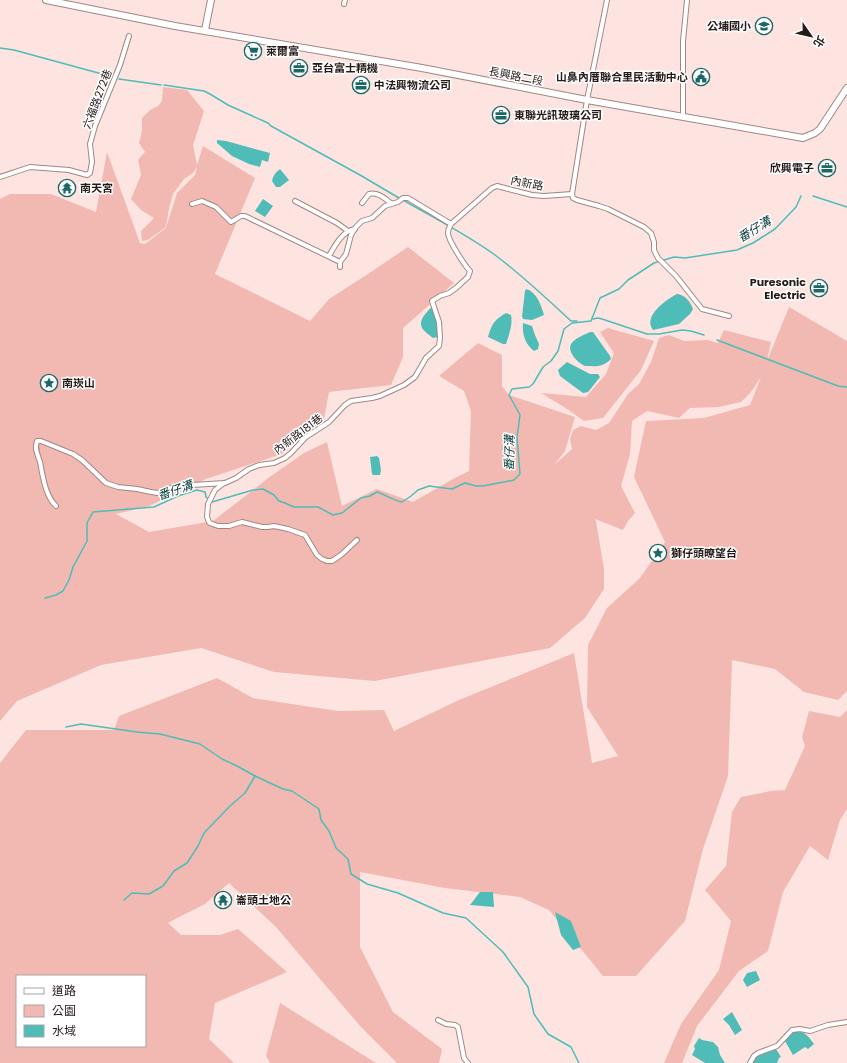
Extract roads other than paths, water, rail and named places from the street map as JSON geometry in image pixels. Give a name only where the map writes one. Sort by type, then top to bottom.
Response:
[{"type":"street","name":"長興路二段","points":[[46,0],[175,26],[422,68],[587,100],[803,138],[820,129],[847,88]]},
{"type":"street","points":[[205,30],[211,0]]},
{"type":"street","points":[[607,0],[587,100],[572,194],[573,198],[608,209],[644,227],[651,233],[654,242],[654,250],[658,258],[676,276],[702,309],[729,316]]},
{"type":"street","points":[[683,117],[683,41],[687,0]]},
{"type":"street","name":"六福路272巷","points":[[0,177],[30,168],[69,170],[87,175],[90,173],[92,162],[90,144],[95,126],[120,65],[129,36]]},
{"type":"street","name":"內新路","points":[[450,224],[492,188],[497,186],[538,196],[572,194]]},
{"type":"street","points":[[362,202],[369,194],[374,193],[391,203]]},
{"type":"street","points":[[340,267],[340,262],[346,254],[351,235],[356,226],[362,221],[372,218],[384,206],[398,202],[403,198],[408,198],[450,224]]},
{"type":"street","points":[[192,204],[202,201],[216,207],[231,222],[241,216],[245,216],[340,262]]},
{"type":"street","points":[[295,201],[337,223],[348,231]]},
{"type":"street","name":"內新路181巷","points":[[56,506],[52,502],[43,481],[35,445],[37,441],[41,441],[73,454],[82,460],[106,483],[118,487],[158,493],[176,486],[225,483],[259,465],[274,463],[285,458],[306,437],[329,422],[345,405],[351,401],[380,396],[404,385],[415,377],[426,358],[439,346],[439,322],[432,300],[449,293],[456,288],[468,277],[470,271],[466,267],[448,233],[450,224]]},
{"type":"street","points":[[329,256],[348,231],[355,229]]},
{"type":"street","points":[[225,483],[215,490],[208,504],[207,518],[208,522],[210,523],[218,526],[229,526],[242,522],[262,527],[274,526],[288,529],[305,535],[317,555],[327,561],[332,561],[341,555],[357,540]]},
{"type":"street","points":[[438,1020],[444,1024],[455,1024],[458,1027],[464,1058],[468,1063]]},
{"type":"street","points":[[750,1063],[754,1056],[777,1046],[792,1030],[800,1028],[810,1031],[828,1025],[847,1022]]},
{"type":"water","points":[[217,140],[270,153],[268,162],[262,160],[260,167],[249,164],[232,156],[217,143]]},
{"type":"water","points":[[280,169],[289,180],[280,187],[276,187],[272,181],[274,175]]},
{"type":"water","points":[[263,199],[273,206],[265,217],[255,211]]},
{"type":"water","points":[[526,289],[536,296],[544,315],[532,320],[523,319],[522,316]]},
{"type":"water","points":[[677,294],[685,297],[690,303],[693,309],[690,314],[679,324],[653,330],[650,325],[653,314],[662,304]]},
{"type":"water","points":[[432,307],[438,337],[433,338],[425,332],[421,324],[423,317]]},
{"type":"water","points":[[506,313],[511,315],[511,322],[506,344],[503,344],[488,337],[494,323]]},
{"type":"water","points":[[523,323],[532,326],[539,344],[538,349],[534,351],[528,345],[525,338]]},
{"type":"water","points":[[590,332],[593,332],[610,356],[611,359],[602,365],[585,366],[576,360],[572,354],[570,347],[571,344],[575,340]]},
{"type":"water","points":[[567,362],[590,374],[598,374],[600,377],[588,392],[583,393],[560,376],[558,370]]},
{"type":"water","points":[[377,456],[379,458],[381,470],[380,475],[373,475],[370,457]]},
{"type":"water","points":[[480,892],[493,892],[494,907],[470,905]]},
{"type":"water","points":[[555,912],[571,921],[581,947],[573,950],[561,935]]},
{"type":"water","points":[[756,971],[760,980],[747,987],[743,980],[747,973]]},
{"type":"water","points":[[732,1012],[742,1030],[735,1035],[723,1019]]},
{"type":"water","points":[[795,1031],[804,1033],[814,1044],[808,1049],[805,1047],[793,1055],[785,1041],[789,1035]]},
{"type":"water","points":[[699,1038],[713,1042],[718,1047],[720,1055],[725,1063],[705,1063],[692,1055],[695,1049],[694,1046]]},
{"type":"water","points":[[776,1049],[781,1057],[777,1063],[753,1063],[759,1055]]},
{"type":"waterway","points":[[0,48],[14,50],[113,77]]},
{"type":"waterway","points":[[119,79],[161,85]]},
{"type":"waterway","points":[[164,85],[204,91],[228,105],[268,123],[399,198]]},
{"type":"waterway","name":"番仔溝","points":[[45,598],[63,591],[69,580],[73,567],[87,541],[87,523],[93,512],[154,507],[178,496],[197,490],[205,492],[206,497],[212,502],[253,490],[263,489],[274,495],[279,501],[294,507],[318,507],[333,515],[342,513],[361,498],[370,496],[377,492],[402,502],[418,490],[429,486],[452,489],[465,483],[483,486],[514,480],[520,474],[517,437],[520,415],[509,395],[512,389],[529,387],[533,384],[543,367],[551,361],[558,351],[564,329],[572,323],[591,321],[600,298],[619,289],[628,280],[654,263],[674,257],[685,258],[737,250],[753,243],[775,229],[796,207],[801,196]]},
{"type":"waterway","name":"番仔溝","points":[[813,196],[847,207]]},
{"type":"waterway","points":[[403,200],[484,247],[524,279],[571,321],[577,321]]},
{"type":"waterway","points":[[593,319],[602,319],[647,334],[659,334],[682,330],[704,335]]},
{"type":"waterway","points":[[717,340],[838,386],[847,387]]},
{"type":"waterway","points":[[66,727],[81,724],[160,734],[200,744],[222,759],[255,776],[283,789],[292,791],[319,809],[321,820],[329,831],[336,848],[348,859],[351,874],[367,884],[398,893],[443,913],[466,918],[503,952],[528,987],[534,1014],[548,1034],[571,1047],[579,1063]]},
{"type":"waterway","points":[[124,900],[132,893],[149,894],[163,886],[174,871],[187,863],[204,833],[245,793],[255,776]]},
{"type":"place","name":"公埔國小","points":[[764,26]]},
{"type":"place","name":"萊爾富","points":[[253,51]]},
{"type":"place","name":"亞台富士精機","points":[[299,68]]},
{"type":"place","name":"山鼻內厝聯合里民活動中心","points":[[701,77]]},
{"type":"place","name":"中法興物流公司","points":[[361,85]]},
{"type":"place","name":"東聯光訊玻璃公司","points":[[501,115]]},
{"type":"place","name":"欣興電子","points":[[827,168]]},
{"type":"place","name":"南天宮","points":[[67,188]]},
{"type":"place","name":"Puresonic Electric","points":[[819,288]]},
{"type":"place","name":"南崁山","points":[[49,383]]},
{"type":"place","name":"獅仔頭暸望台","points":[[658,553]]},
{"type":"place","name":"崙頭土地公","points":[[223,900]]}]
